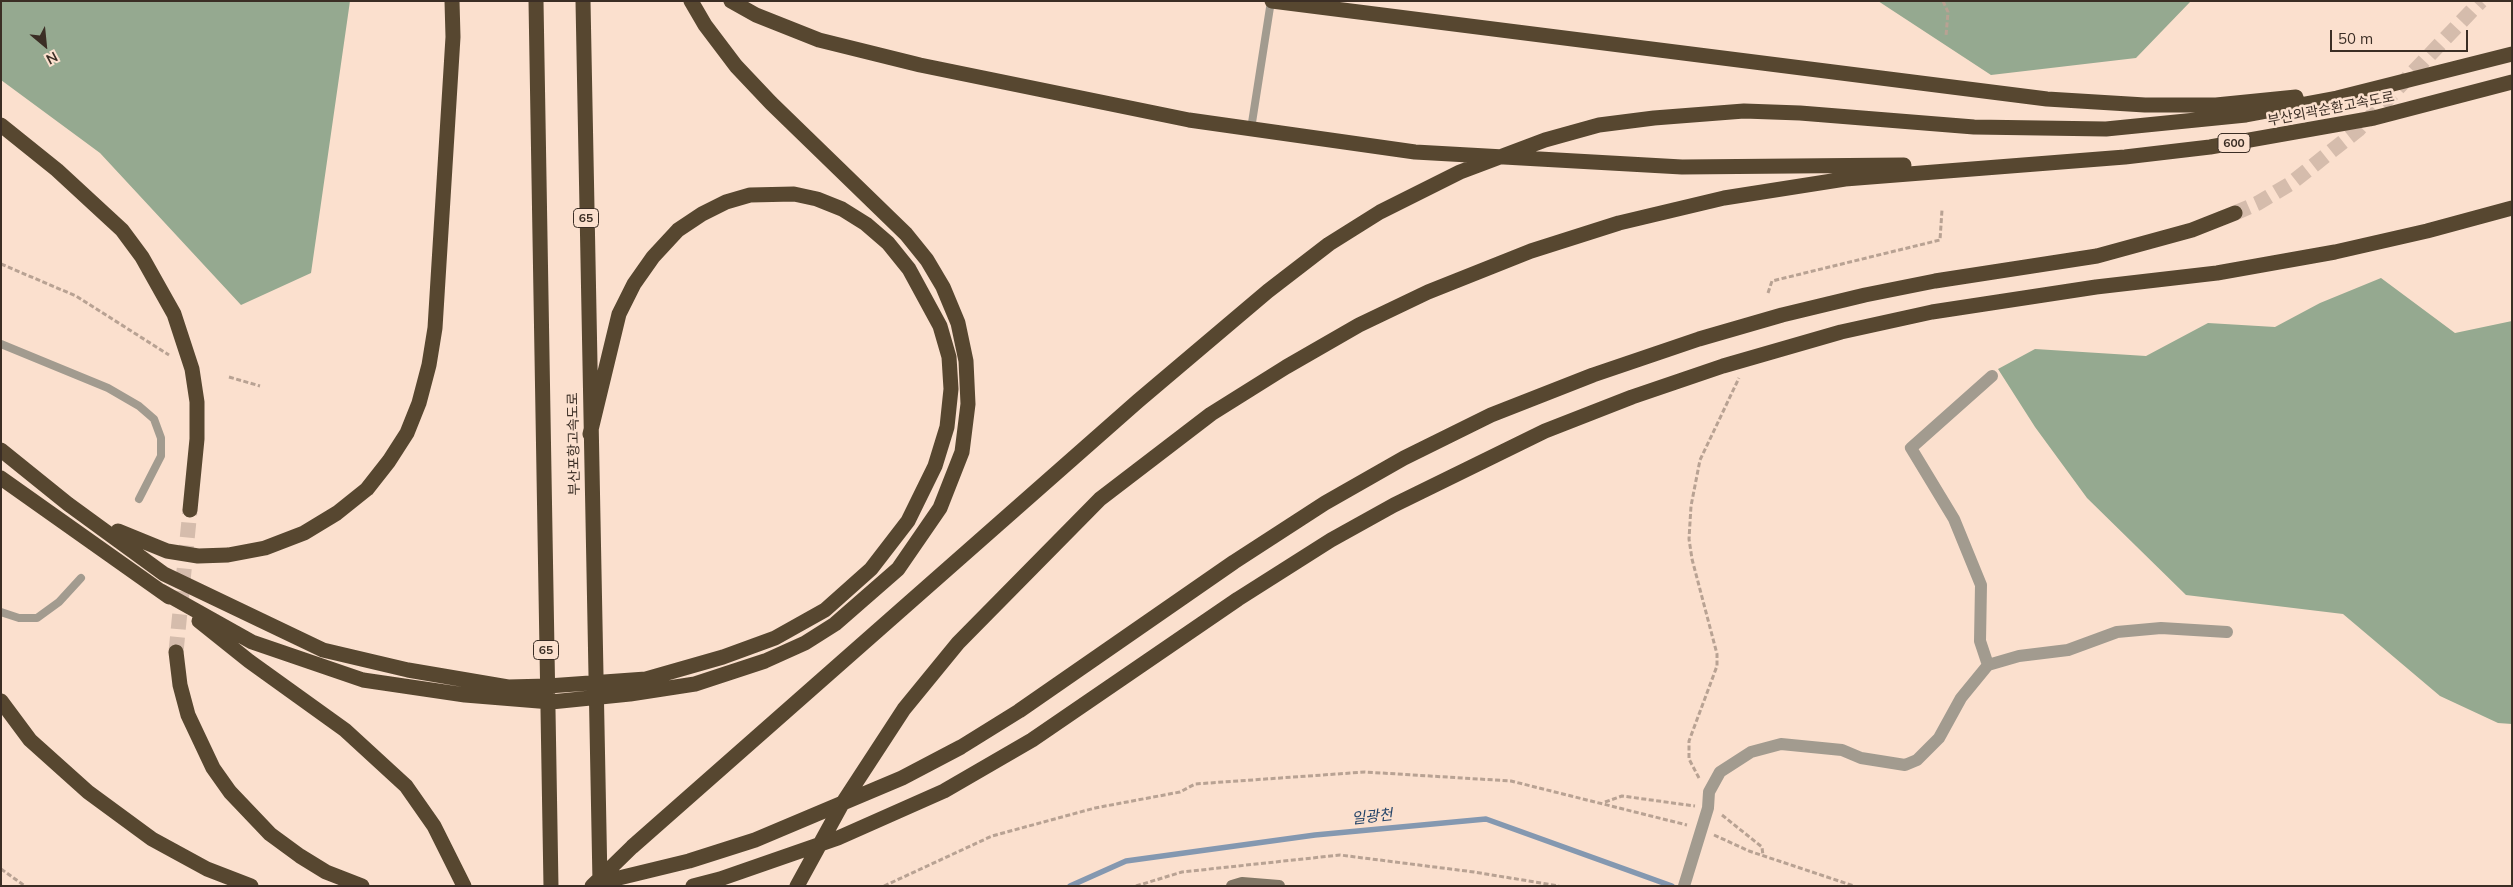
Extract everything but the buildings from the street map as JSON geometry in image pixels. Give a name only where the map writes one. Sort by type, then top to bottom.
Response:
[{"type":"highway","points":[[68,504],[132,539],[167,551],[198,556],[228,555],[266,548],[304,533],[337,514],[367,489],[389,461],[407,433],[420,403],[429,366],[435,328],[453,36],[452,1]]},
{"type":"highway","name":"65","points":[[536,1],[541,414],[551,886]]},
{"type":"highway","name":"부산포항고속도로","points":[[583,1],[600,886]]},
{"type":"highway","points":[[161,591],[252,642],[363,680],[465,695],[551,702],[630,694],[695,684],[765,660],[805,643],[835,624],[898,569],[940,508],[962,452],[968,404],[966,361],[958,323],[943,288],[927,260],[906,234],[771,104],[736,66],[705,25],[691,1]]},
{"type":"highway","points":[[731,1],[756,15],[819,40],[920,65],[1180,118],[1415,152],[1682,167],[1837,165],[2005,166]]},
{"type":"highway","points":[[1272,1],[2047,99],[2145,105],[2216,105],[2317,95],[2457,68]]},
{"type":"highway","points":[[590,886],[1138,401],[1268,291],[1329,244],[1380,212],[1416,192],[1503,154],[1599,125],[1654,118],[1744,111],[1800,113],[1974,127],[2106,129],[2246,115],[2337,98],[2512,54]]},
{"type":"highway","name":"부산외곽순환고속도로","points":[[2005,166],[2125,158],[2210,147],[2374,118],[2512,82]]},
{"type":"highway","points":[[1,125],[57,170],[122,230],[142,257],[174,314],[189,360],[196,402],[197,439],[190,510]]},
{"type":"highway","points":[[797,886],[842,804],[904,709],[958,643],[1100,499],[1154,455],[1211,414],[1286,367],[1359,325],[1428,292],[1531,251],[1619,223],[1724,198],[1845,179],[2005,166]]},
{"type":"highway","points":[[1,450],[68,504],[164,574],[323,650],[408,670],[508,687],[646,679],[723,657],[775,638],[825,610],[871,569],[908,521],[935,466],[947,426],[951,390],[949,357],[940,326],[909,269],[888,243],[866,224],[842,208],[817,199],[794,194],[750,195],[726,202],[702,214],[678,230],[652,257],[634,284],[619,314],[590,434]]},
{"type":"highway","points":[[693,886],[720,879],[838,838],[944,791],[1032,740],[1238,599],[1331,540],[1394,505],[1537,435],[1632,397],[1750,358],[1841,332],[1914,316],[2096,286],[2218,273],[2335,252],[2427,231],[2512,208]]},
{"type":"highway","points":[[590,886],[689,861],[755,840],[902,778],[961,747],[1019,711],[1201,584],[1325,503],[1404,458],[1491,415],[1593,375],[1699,339],[1782,315],[1926,283],[2097,256],[2192,230],[2235,213]]},
{"type":"highway","points":[[1,478],[161,591],[249,661],[345,730],[406,786],[434,826],[464,886]]},
{"type":"highway","points":[[176,652],[180,685],[188,715],[214,768],[230,792],[270,834],[300,856],[326,872],[362,886]]},
{"type":"highway","points":[[1,701],[30,740],[88,792],[152,839],[207,869],[251,886]]},
{"type":"main road","points":[[1232,886],[1242,883],[1279,886]]},
{"type":"street","points":[[1988,665],[1980,641],[1981,586],[1954,519],[1911,448],[1992,376]]},
{"type":"street","points":[[1684,886],[1707,812],[1709,792],[1720,772],[1751,752],[1781,744],[1842,750],[1861,758],[1904,765],[1917,760],[1939,738],[1961,698],[1988,665],[2019,656],[2068,650],[2117,632],[2161,628],[2227,632]]},
{"type":"lane","points":[[1251,129],[1272,1]]},
{"type":"lane","points":[[1,344],[108,388],[139,406],[154,419],[161,438],[161,456],[139,499]]},
{"type":"lane","points":[[1,612],[19,618],[37,618],[59,602],[81,578]]},
{"type":"path","points":[[1943,1],[1948,12],[1946,36]]},
{"type":"path","points":[[1768,293],[1772,281],[1940,240],[1942,210]]},
{"type":"path","points":[[1,264],[76,296],[175,359]]},
{"type":"path","points":[[229,377],[260,386]]},
{"type":"path","points":[[1709,792],[1689,759],[1689,740],[1716,666],[1717,654],[1692,559],[1689,539],[1691,506],[1700,460],[1740,378]]},
{"type":"path","points":[[884,886],[992,836],[1095,808],[1180,792],[1195,784],[1365,772],[1511,781],[1605,802],[1692,826]]},
{"type":"path","points":[[1605,802],[1622,796],[1723,816],[1762,847],[1763,856]]},
{"type":"path","points":[[1709,833],[1763,856],[1854,886]]},
{"type":"path","points":[[1136,886],[1182,872],[1340,855],[1474,872],[1559,886]]},
{"type":"path","points":[[1,868],[25,886]]},
{"type":"green space","points":[[1,1],[350,1],[311,273],[241,305],[100,153],[1,80]]},
{"type":"green space","points":[[1878,1],[2191,1],[2136,58],[1991,75]]},
{"type":"green space","points":[[2381,278],[2455,333],[2512,321],[2512,724],[2498,723],[2440,696],[2343,614],[2186,595],[2087,498],[2035,427],[1998,369],[2035,349],[2146,356],[2208,323],[2275,327],[2320,303]]},
{"type":"waterway","name":"일광천","points":[[1070,886],[1126,861],[1315,835],[1486,819],[1672,886]]},
{"type":"tunnel","points":[[2235,213],[2258,203],[2290,184],[2358,130],[2481,1]]},
{"type":"tunnel","points":[[176,652],[190,510]]}]
